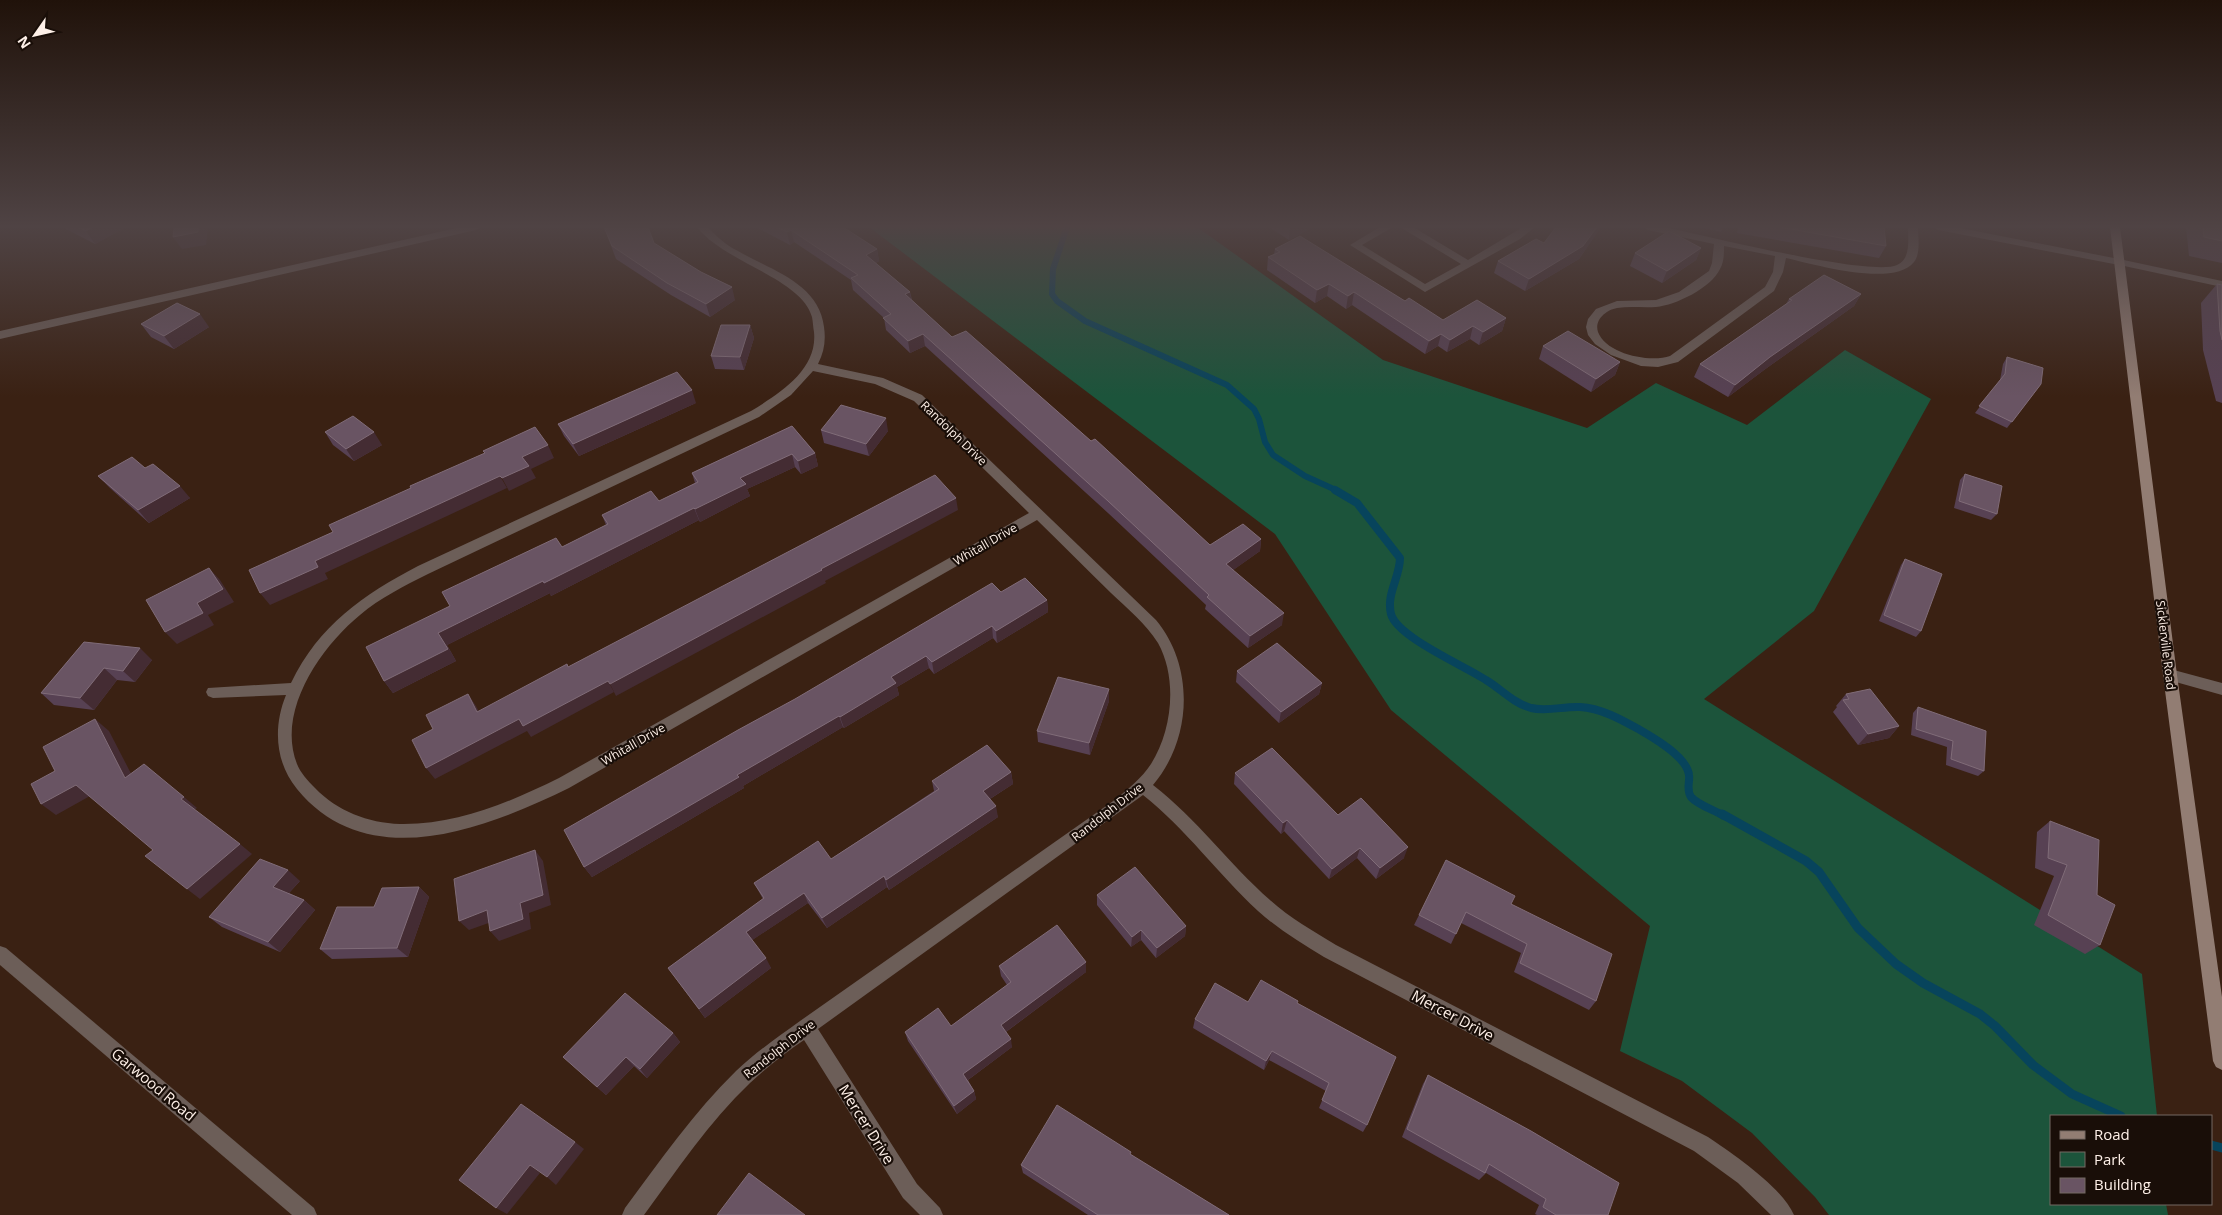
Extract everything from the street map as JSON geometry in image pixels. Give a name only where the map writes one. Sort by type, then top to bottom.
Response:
[{"type":"main road","name":"Sicklerville Road","points":[[2122,284],[2170,675],[2222,1061]]},
{"type":"street","points":[[0,335],[226,284]]},
{"type":"street","name":"Whitall Drive","points":[[789,284],[805,296],[815,311],[820,329],[819,347],[811,367],[783,395],[748,418],[422,570],[380,594],[346,619],[331,634],[309,664],[296,689],[287,717],[285,737],[288,760],[296,777],[312,796],[330,811],[374,828],[399,831],[450,826],[478,820],[508,810],[564,783],[1038,514]]},
{"type":"street","points":[[1415,284],[1425,290],[1435,284]]},
{"type":"street","points":[[1699,284],[1684,295],[1665,302],[1620,305],[1604,309],[1598,313],[1592,324],[1595,338],[1617,354],[1634,361],[1653,363],[1674,359],[1770,290],[1773,284]]},
{"type":"street","name":"Randolph Drive","points":[[632,1215],[696,1131],[734,1086],[756,1065],[806,1027],[1105,816],[1142,786],[1157,768],[1174,727],[1177,700],[1171,659],[1166,646],[1150,622],[918,398],[873,378],[811,367]]},
{"type":"street","points":[[2170,675],[2222,689]]},
{"type":"street","points":[[212,692],[296,689]]},
{"type":"street","name":"Mercer Drive","points":[[1142,786],[1170,806],[1257,898],[1292,928],[1339,955],[1700,1144],[1725,1159],[1751,1181],[1784,1215]]},
{"type":"street","name":"Garwood Road","points":[[0,954],[307,1215]]},
{"type":"street","name":"Mercer Drive","points":[[806,1027],[910,1191],[933,1215]]},
{"type":"green space","points":[[944,284],[1276,284],[1383,360],[1587,428],[1656,383],[1747,425],[1845,350],[1931,399],[1814,611],[1704,699],[2142,974],[2157,1115],[2050,1115],[2050,1205],[2166,1205],[2168,1215],[1829,1215],[1815,1197],[1752,1133],[1682,1081],[1620,1051],[1650,926],[1391,710],[1275,534]]},
{"type":"building","points":[[668,284],[725,284],[732,287],[706,304]]},
{"type":"building","points":[[857,284],[900,284],[910,292],[905,294],[952,337],[966,331],[1091,441],[1095,439],[1210,545],[1243,524],[1261,539],[1226,564],[1284,613],[1250,636],[1108,501],[923,334],[908,341],[883,318],[891,314]]},
{"type":"building","points":[[1308,284],[1377,284],[1405,301],[1409,298],[1443,320],[1477,300],[1506,318],[1483,332],[1473,326],[1450,340],[1441,334],[1429,341],[1354,292],[1348,296],[1329,284],[1317,290]]},
{"type":"building","points":[[1811,284],[1841,284],[1861,294],[1770,357],[1735,385],[1700,364],[1792,300],[1789,299]]},
{"type":"building","points":[[2217,284],[2222,285],[2222,340],[2220,331]]},
{"type":"building","points":[[177,303],[200,314],[164,336],[141,324]]},
{"type":"building","points":[[721,325],[750,325],[740,357],[711,356]]},
{"type":"building","points":[[1568,331],[1620,362],[1596,379],[1543,346]]},
{"type":"building","points":[[2007,357],[2043,368],[2041,384],[2012,422],[1979,406],[2005,374]]},
{"type":"building","points":[[677,372],[692,390],[573,444],[558,424]]},
{"type":"building","points":[[841,405],[886,418],[866,444],[821,430]]},
{"type":"building","points":[[353,416],[374,432],[346,449],[325,432]]},
{"type":"building","points":[[792,426],[815,453],[798,461],[792,454],[740,478],[746,484],[438,633],[448,649],[384,681],[366,647],[450,606],[442,592],[556,538],[562,547],[608,524],[602,515],[651,491],[659,501],[698,482],[692,473]]},
{"type":"building","points":[[535,427],[548,445],[522,457],[529,466],[502,478],[500,476],[315,561],[318,567],[260,593],[249,570],[333,532],[329,525],[485,453],[483,451]]},
{"type":"building","points":[[132,457],[145,468],[153,464],[180,486],[138,510],[98,476]]},
{"type":"building","points":[[1965,474],[2002,486],[1997,514],[1959,501]]},
{"type":"building","points":[[935,475],[956,498],[610,684],[608,681],[523,726],[519,719],[426,768],[412,740],[433,729],[426,715],[468,694],[477,712],[567,664],[568,667]]},
{"type":"building","points":[[1905,559],[1942,574],[1921,631],[1884,615]]},
{"type":"building","points":[[209,568],[223,589],[197,603],[203,613],[165,632],[146,600]]},
{"type":"building","points":[[1025,578],[1047,600],[996,631],[992,626],[932,662],[926,656],[891,677],[896,683],[737,775],[739,777],[584,867],[564,830],[795,699],[992,583],[1001,592]]},
{"type":"building","points":[[84,642],[140,648],[123,671],[104,668],[80,698],[41,693]]},
{"type":"building","points":[[1277,643],[1322,683],[1281,712],[1237,671]]},
{"type":"building","points":[[1058,677],[1109,689],[1089,743],[1037,731]]},
{"type":"building","points":[[1870,689],[1899,726],[1868,734],[1843,700],[1849,699],[1846,694]]},
{"type":"building","points":[[1918,707],[1986,731],[1984,771],[1951,759],[1953,741],[1916,729]]},
{"type":"building","points":[[95,719],[125,778],[144,764],[184,797],[181,799],[240,844],[187,889],[145,856],[153,850],[76,785],[41,804],[31,784],[55,771],[43,747]]},
{"type":"building","points":[[987,745],[1011,772],[983,791],[996,806],[886,880],[884,876],[822,918],[804,893],[746,932],[766,958],[699,1009],[668,968],[764,898],[754,883],[818,841],[831,859],[939,789],[932,781]]},
{"type":"building","points":[[1272,748],[1338,815],[1361,798],[1408,847],[1380,868],[1360,848],[1332,869],[1287,820],[1283,823],[1235,773]]},
{"type":"building","points":[[2050,821],[2099,840],[2097,895],[2115,905],[2100,945],[2048,915],[2067,865],[2048,858]]},
{"type":"building","points":[[535,850],[543,895],[520,903],[523,919],[490,931],[487,910],[459,921],[454,879]]},
{"type":"building","points":[[260,859],[288,870],[273,887],[304,900],[268,942],[209,917]]},
{"type":"building","points":[[1446,860],[1515,896],[1511,904],[1612,954],[1596,1001],[1520,963],[1527,944],[1466,912],[1456,934],[1419,915]]},
{"type":"building","points":[[1135,867],[1186,926],[1157,948],[1141,930],[1132,937],[1097,895]]},
{"type":"building","points":[[419,887],[397,948],[320,949],[337,907],[374,907],[382,888]]},
{"type":"building","points":[[1057,925],[1086,962],[1001,1025],[1011,1039],[963,1074],[974,1091],[954,1106],[905,1032],[938,1008],[951,1026],[1011,982],[999,966]]},
{"type":"building","points":[[1261,980],[1298,1001],[1297,1003],[1396,1057],[1367,1125],[1322,1100],[1329,1083],[1272,1051],[1266,1061],[1195,1019],[1215,983],[1248,1002]]},
{"type":"building","points":[[625,993],[673,1033],[640,1069],[626,1057],[597,1087],[563,1057]]},
{"type":"building","points":[[1428,1075],[1531,1131],[1619,1183],[1608,1215],[1556,1215],[1543,1207],[1546,1199],[1489,1164],[1485,1173],[1407,1129]]},
{"type":"building","points":[[521,1104],[575,1142],[547,1177],[530,1165],[496,1208],[459,1180]]},
{"type":"building","points":[[1057,1105],[1131,1152],[1130,1154],[1229,1215],[1098,1215],[1021,1165]]},
{"type":"building","points":[[749,1173],[805,1215],[717,1215]]},
{"type":"waterway","points":[[1052,284],[1052,294],[1057,301],[1085,321],[1227,385],[1254,409],[1259,419],[1265,442],[1273,455],[1305,476],[1338,491]]},
{"type":"waterway","points":[[1335,490],[1357,503],[1400,558],[1390,599],[1390,607],[1391,614],[1396,623],[1405,632],[1486,680],[1525,706],[1543,709],[1588,708],[1611,715],[1640,730],[1669,749],[1687,768],[1689,775],[1688,789],[1691,797],[1724,816]]},
{"type":"waterway","points":[[1722,814],[1806,861],[1819,872],[1858,928],[1896,964],[1923,983],[1980,1014],[1995,1026],[2033,1065],[2072,1094],[2119,1115]]},
{"type":"waterway","points":[[2212,1145],[2222,1148]]}]
